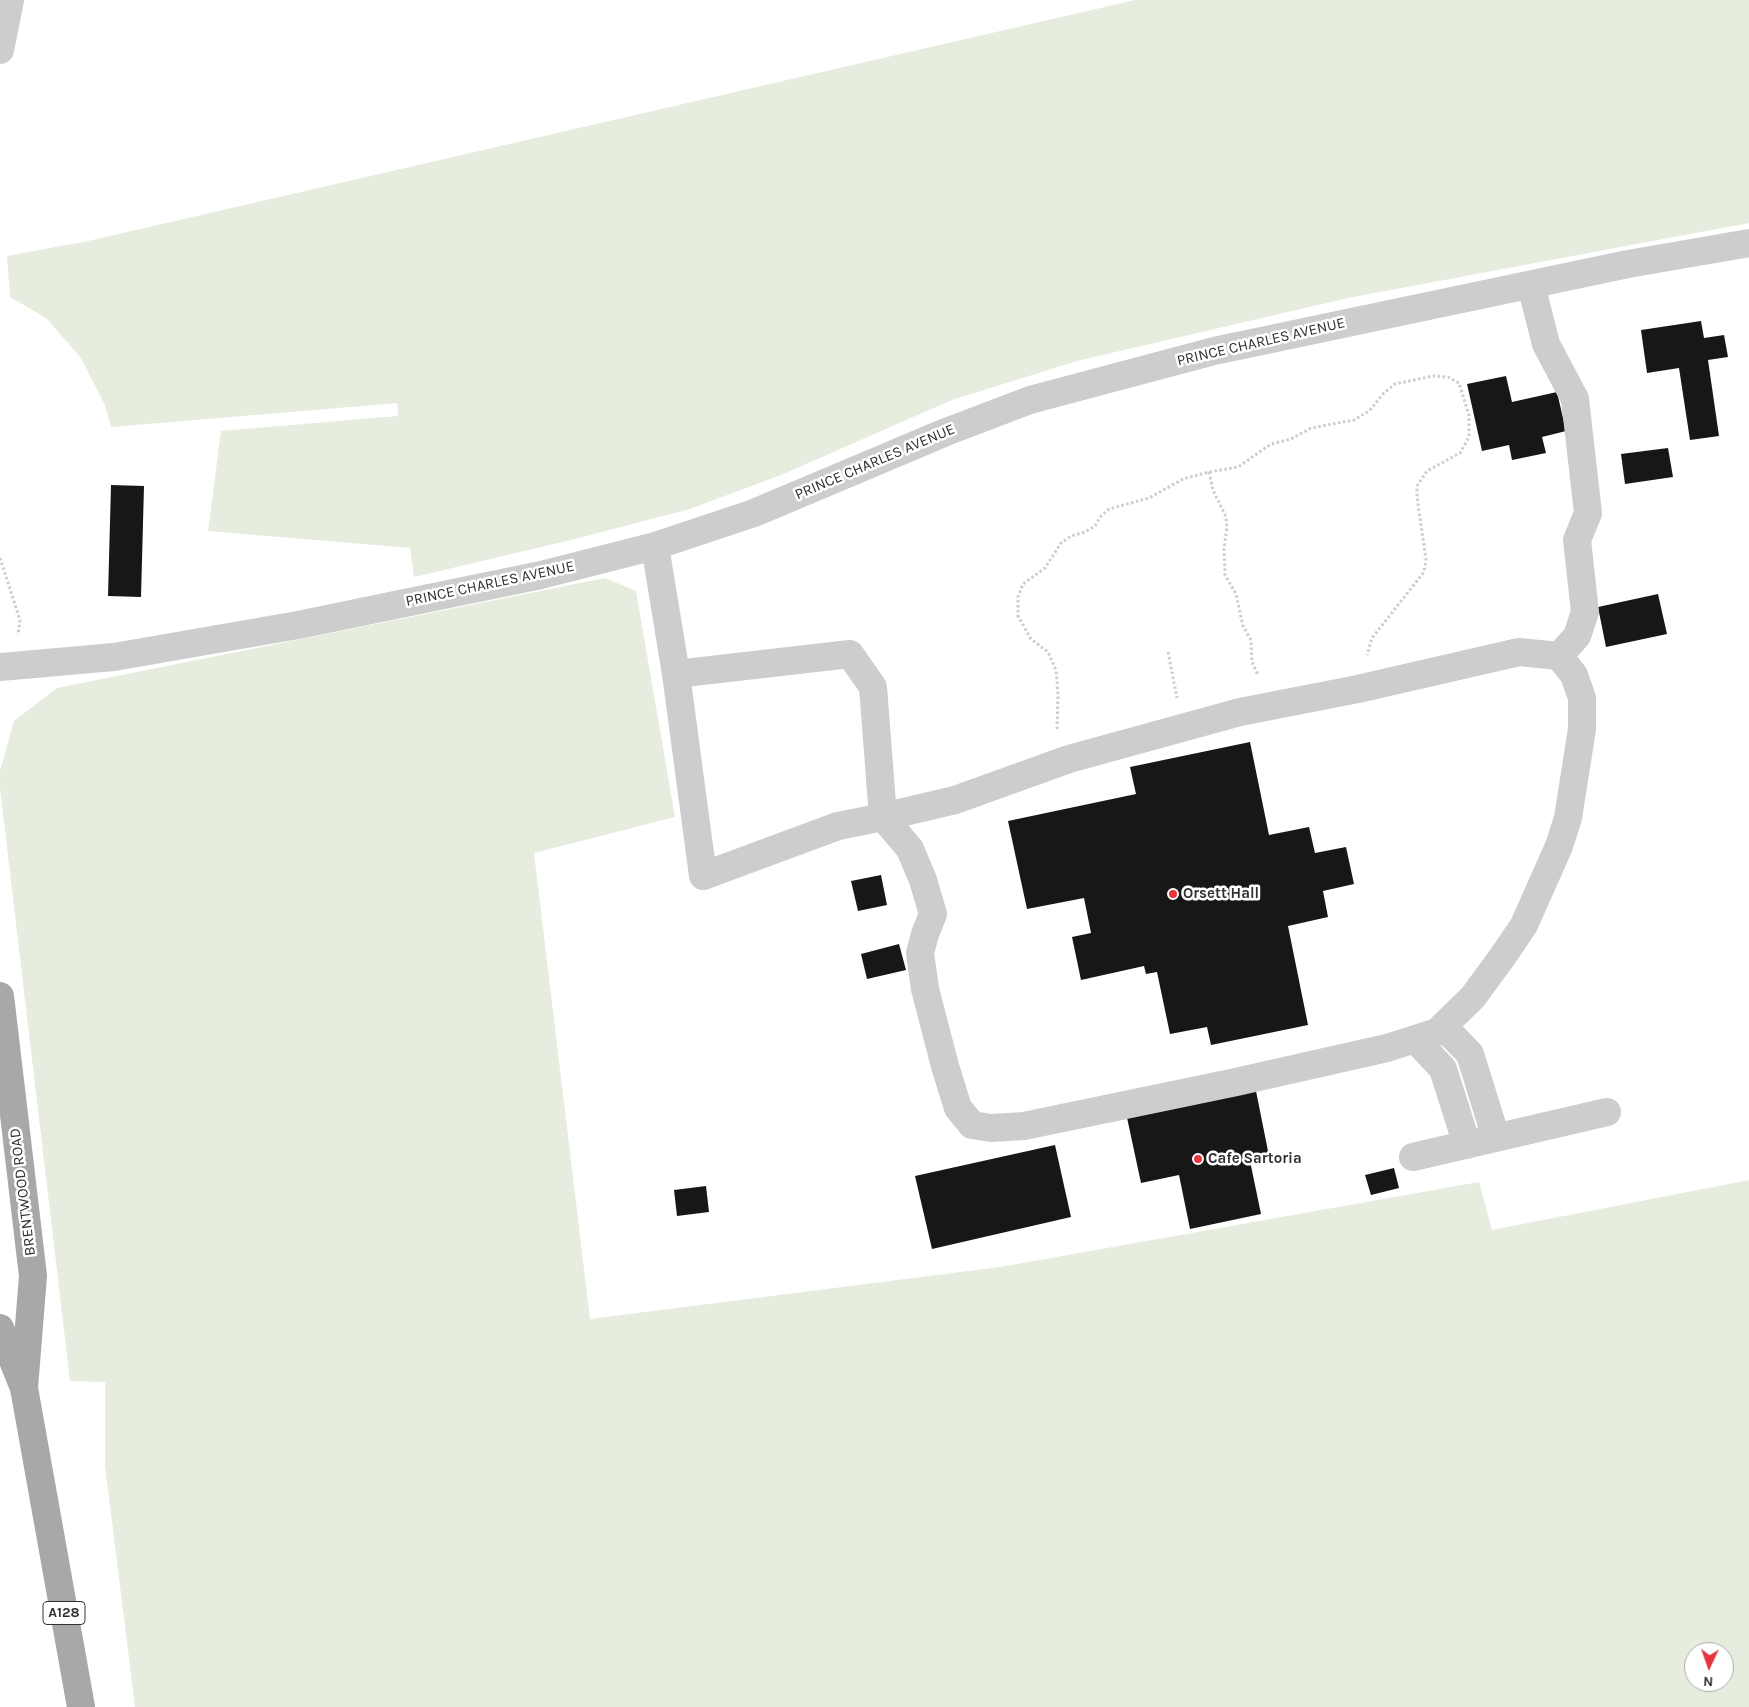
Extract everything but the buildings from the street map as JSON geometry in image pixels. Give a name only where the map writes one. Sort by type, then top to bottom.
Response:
[{"type":"main road","name":"BRENTWOOD ROAD","points":[[0,996],[33,1276],[24,1388]]},
{"type":"main road","name":"BRENTWOOD ROAD","points":[[0,1328],[24,1388],[81,1707]]},
{"type":"street","points":[[0,50],[10,0]]},
{"type":"street","name":"PRINCE CHARLES AVENUE","points":[[8,667],[114,658],[298,625],[541,575],[655,546],[754,513],[946,432],[1030,400],[1214,351],[1628,264],[1749,243]]},
{"type":"street","points":[[1531,285],[1546,344],[1575,399],[1588,513],[1577,540],[1585,612],[1577,636],[1559,656]]},
{"type":"street","points":[[655,546],[676,674],[703,876],[838,826],[884,817],[956,800],[1069,759],[1270,706],[1358,689],[1519,652],[1559,656],[1574,675],[1582,698],[1582,729],[1568,818],[1559,846],[1524,925],[1473,997],[1436,1032],[1387,1048],[1236,1082],[1024,1126],[991,1128],[972,1125],[958,1108],[945,1066],[925,989],[920,953],[933,914],[923,880],[910,849],[884,817],[873,687],[850,654],[676,674]]},
{"type":"street","points":[[1443,1026],[1470,1054],[1496,1138]]},
{"type":"street","points":[[1415,1039],[1442,1069],[1467,1145]]},
{"type":"street","points":[[1413,1157],[1607,1112]]},
{"type":"path","points":[[1056,764],[1058,694],[1056,670],[1048,652],[1031,639],[1018,616],[1018,597],[1023,584],[1045,568],[1061,543],[1070,536],[1086,532],[1095,526],[1101,516],[1109,509],[1149,498],[1183,479],[1208,472],[1238,467],[1271,444],[1291,439],[1311,428],[1354,420],[1369,411],[1384,393],[1395,384],[1433,376],[1448,377],[1460,383],[1468,415],[1469,437],[1460,453],[1427,471],[1417,486],[1426,560],[1424,572],[1372,638],[1358,689]]},
{"type":"path","points":[[1208,472],[1213,490],[1226,517],[1225,575],[1236,594],[1243,626],[1251,640],[1252,662],[1270,706]]},
{"type":"path","points":[[0,558],[20,620],[8,667]]},
{"type":"path","points":[[1168,652],[1182,728]]},
{"type":"green space","points":[[1135,0],[1749,0],[1749,223],[1348,298],[1077,361],[952,400],[781,475],[690,509],[571,540],[414,577],[410,548],[208,531],[221,431],[398,416],[397,403],[111,427],[105,405],[81,358],[46,318],[10,297],[7,256],[88,241]]},
{"type":"green space","points":[[605,578],[636,591],[675,817],[534,853],[590,1319],[1000,1267],[1479,1182],[1492,1230],[1749,1180],[1749,1707],[135,1707],[105,1465],[105,1382],[70,1381],[0,788],[0,771],[14,721],[57,688]]},
{"type":"place","name":"Orsett Hall","points":[[1173,894]]},
{"type":"place","name":"Cafe Sartoria","points":[[1198,1159]]}]
